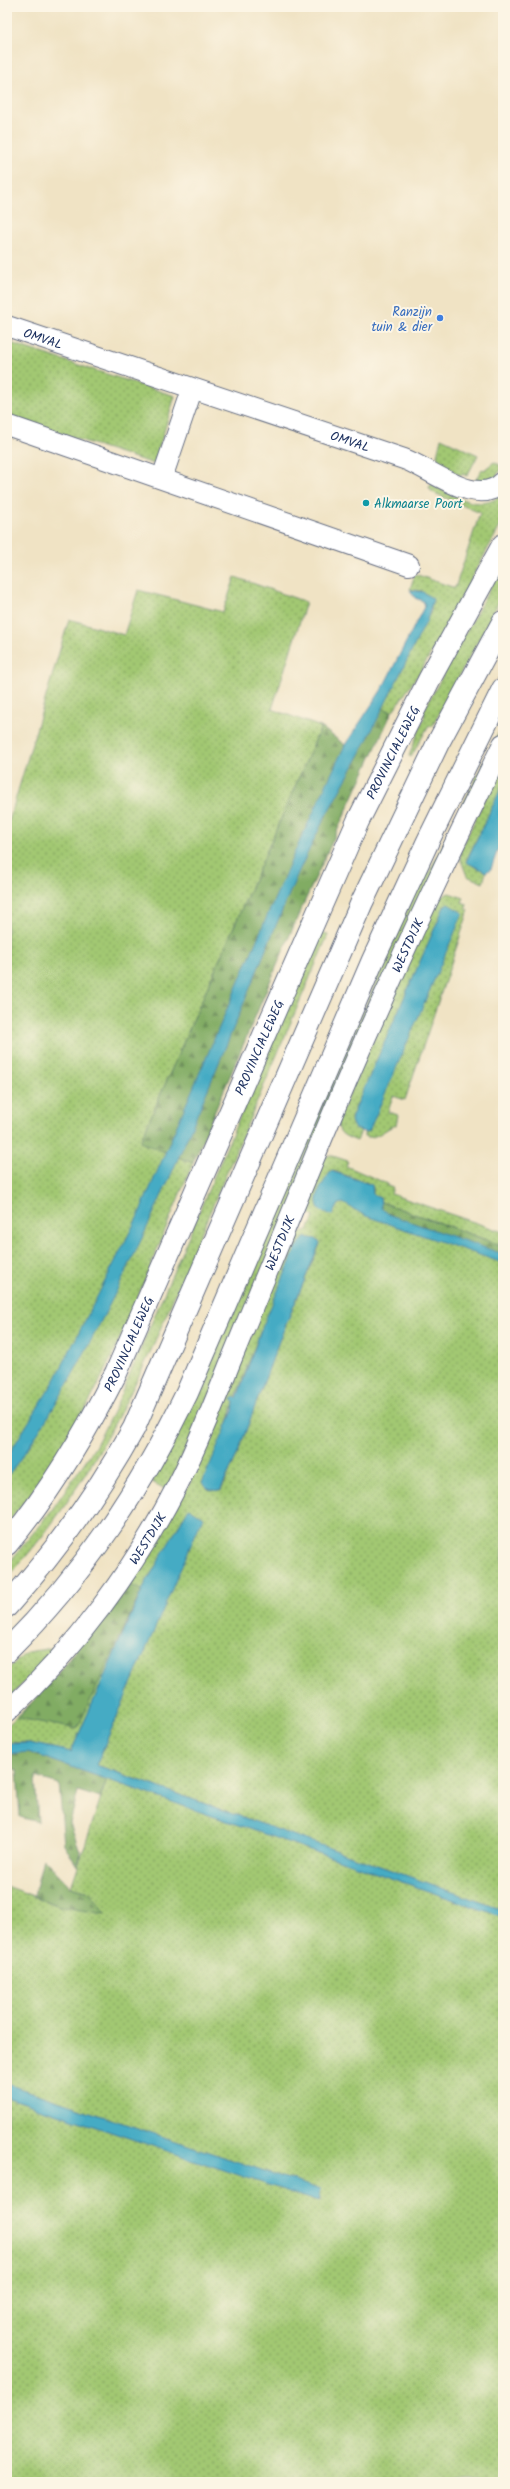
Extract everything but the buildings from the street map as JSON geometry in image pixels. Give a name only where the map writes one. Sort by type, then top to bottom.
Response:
[{"type":"main road","name":"PROVINCIALEWEG","points":[[7,1544],[58,1478],[91,1423],[116,1373],[358,821],[430,678],[503,545]]},
{"type":"main road","points":[[7,1606],[78,1520],[134,1428],[362,902],[438,743],[503,622]]},
{"type":"main road","name":"WESTDIJK","points":[[7,1651],[59,1595],[86,1562],[131,1497],[165,1437],[187,1393],[399,902],[503,689]]},
{"type":"street","name":"OMVAL","points":[[7,326],[192,390],[404,459],[466,490],[487,491],[499,487],[503,482]]},
{"type":"street","points":[[162,478],[192,390]]},
{"type":"street","points":[[7,425],[409,565]]},
{"type":"street","name":"WESTDIJK","points":[[7,1712],[45,1674],[94,1615],[137,1553],[177,1486],[205,1427],[322,1138],[393,975],[503,744]]},
{"type":"green space","points":[[7,342],[175,396],[154,464],[7,416]]},
{"type":"green space","points":[[441,438],[478,455],[467,476],[462,474],[461,476],[440,464],[437,455]]},
{"type":"green space","points":[[494,462],[502,466],[496,477],[474,482],[482,469],[484,470]]},
{"type":"green space","points":[[431,484],[467,501],[476,503],[486,502],[503,493],[503,521],[421,671],[392,712],[382,708],[432,609],[422,591],[410,589],[415,574],[455,588],[480,513],[432,492],[429,487]]},
{"type":"green space","points":[[503,564],[503,594],[432,727],[429,725],[411,757],[409,756],[425,715],[422,714]]},
{"type":"green space","points":[[235,577],[306,602],[272,709],[321,727],[140,1142],[193,1163],[125,1327],[95,1392],[62,1449],[7,1524],[7,821],[9,821],[69,619],[124,635],[138,590],[223,612]]},
{"type":"green space","points":[[374,704],[392,712],[298,916],[193,1163],[140,1142],[321,727],[345,745]]},
{"type":"green space","points":[[503,724],[503,729],[215,1385],[167,1490],[152,1482],[190,1409],[424,871],[429,873]]},
{"type":"green space","points":[[503,759],[503,784],[466,861],[486,872],[483,883],[467,876],[460,858],[461,850]]},
{"type":"green space","points":[[449,893],[464,898],[462,902],[467,904],[466,909],[469,910],[405,1100],[393,1096],[388,1112],[398,1115],[396,1125],[376,1136],[364,1136],[364,1132],[369,1131],[445,905],[352,1116],[352,1125],[361,1131],[357,1141],[348,1138],[340,1131],[338,1119],[437,898]]},
{"type":"green space","points":[[319,931],[328,935],[153,1346],[123,1408],[71,1497],[30,1552],[7,1578],[7,1565],[51,1511],[95,1447],[116,1406]]},
{"type":"green space","points":[[330,1155],[348,1161],[346,1166],[388,1184],[387,1186],[393,1188],[391,1194],[503,1232],[503,1246],[381,1202],[380,1198],[373,1195],[373,1187],[368,1183],[334,1171],[331,1171],[317,1197],[332,1215],[338,1204],[343,1203],[503,1259],[503,1910],[96,1765],[202,1517],[189,1509],[144,1586],[71,1752],[29,1743],[7,1742],[7,1726],[52,1683],[179,1503],[191,1481],[189,1475],[286,1239],[295,1233],[308,1230],[314,1217],[303,1207],[324,1158]],"holes":[[[316,1239],[320,1244],[279,1341],[237,1455],[221,1491],[208,1489],[234,1402],[261,1330]]]},
{"type":"green space","points":[[381,1202],[503,1246],[503,1259],[355,1209]]},
{"type":"green space","points":[[131,1585],[142,1590],[77,1729],[18,1718],[104,1621]]},
{"type":"green space","points":[[58,1647],[7,1700],[7,1670],[27,1652]]},
{"type":"green space","points":[[28,1752],[107,1779],[100,1798],[78,1791],[70,1823],[81,1854],[77,1866],[64,1845],[59,1784],[35,1777],[38,1822],[20,1817],[17,1770],[7,1767],[7,1754]]},
{"type":"green space","points":[[107,1779],[503,1917],[503,2482],[7,2482],[7,2097],[320,2202],[320,2190],[7,2084],[7,1886],[62,1907],[89,1892],[71,1887]]},
{"type":"green space","points":[[43,1858],[71,1887],[89,1892],[106,1914],[62,1907],[34,1896]]},
{"type":"water","points":[[410,590],[423,592],[433,599],[427,620],[359,756],[324,819],[298,873],[191,1130],[121,1282],[54,1407],[24,1454],[7,1477],[7,1457],[56,1378],[138,1216],[296,849],[345,745],[382,689],[425,605],[423,601],[415,598]]},
{"type":"water","points":[[503,784],[503,835],[491,869],[486,872],[466,862]]},
{"type":"water","points":[[448,904],[463,913],[369,1131],[364,1132],[354,1128],[351,1121],[352,1116],[444,907]]},
{"type":"water","points":[[331,1171],[372,1185],[373,1195],[380,1198],[381,1208],[390,1215],[503,1254],[503,1263],[366,1216],[343,1203],[338,1204],[332,1215],[321,1211],[318,1206],[317,1196]]},
{"type":"water","points":[[305,1237],[316,1239],[320,1243],[279,1341],[237,1455],[220,1491],[208,1489],[202,1483],[233,1411],[234,1402],[232,1400],[234,1396],[237,1398],[261,1330],[296,1248]]},
{"type":"water","points":[[189,1508],[203,1517],[96,1765],[503,1910],[503,1917],[28,1752],[7,1754],[7,1744],[29,1743],[71,1752],[144,1586]]},
{"type":"water","points":[[7,2084],[321,2190],[319,2202],[7,2097]]},
{"type":"place","name":"Ranzijn tuin & dier","points":[[440,318]]},
{"type":"place","name":"Alkmaarse Poort","points":[[366,503]]}]
